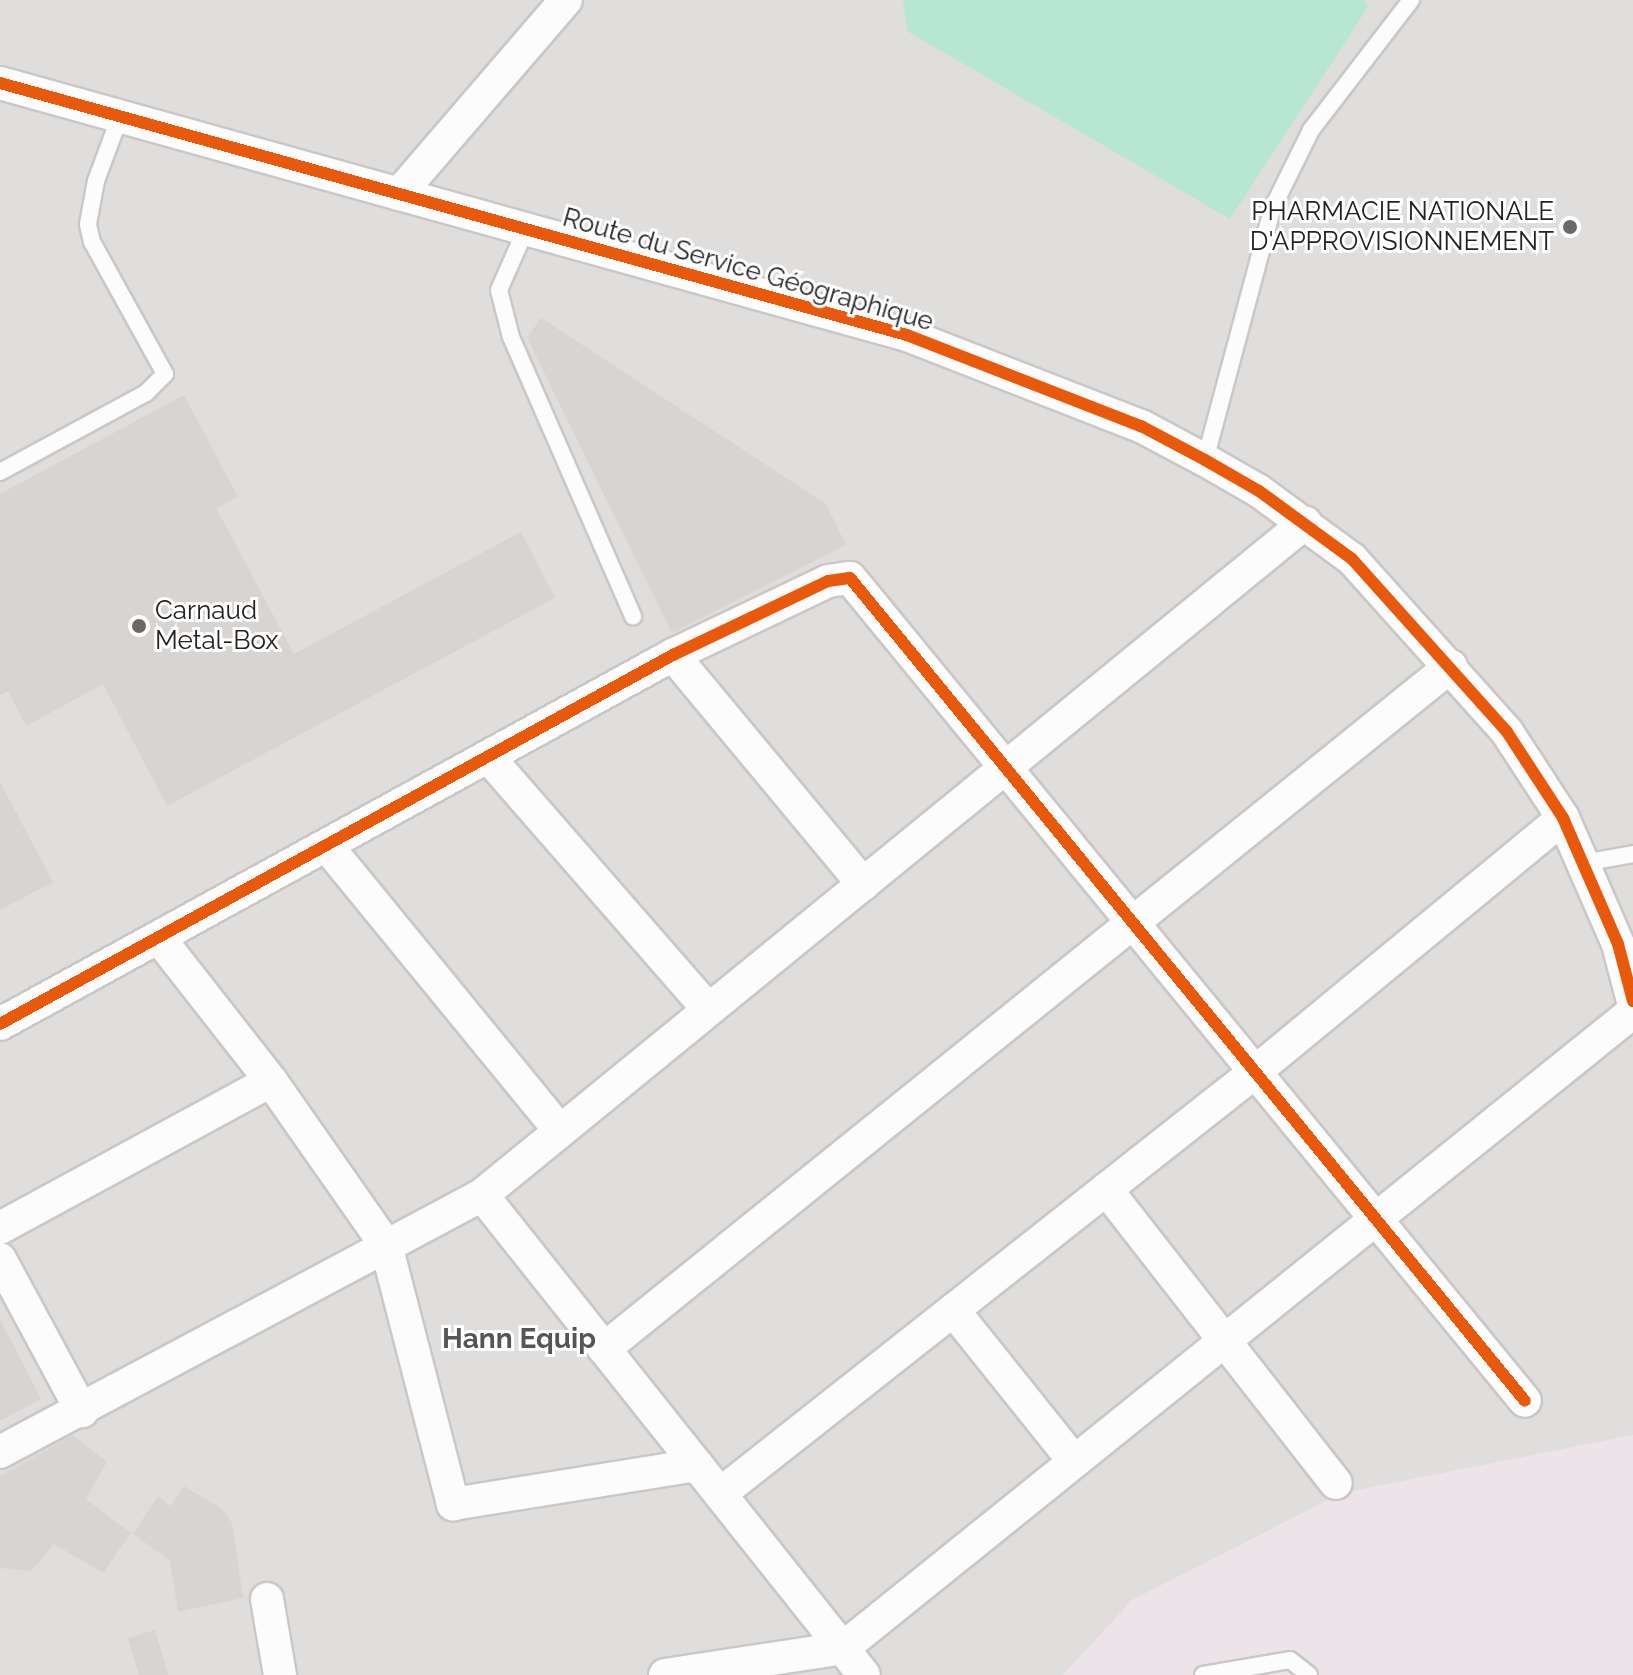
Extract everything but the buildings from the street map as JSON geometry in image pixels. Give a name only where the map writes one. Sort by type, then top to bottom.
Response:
[{"type":"street","points":[[399,194],[559,3]]},
{"type":"street","name":"Route du Service Géographique","points":[[0,83],[907,335],[1141,426],[1205,460],[1305,523],[1352,559],[1507,732],[1563,818],[1618,944],[1633,1001]]},
{"type":"street","points":[[0,1452],[82,1411],[482,1195],[1305,523]]},
{"type":"street","points":[[0,1024],[490,759],[673,655],[828,581],[850,578],[1525,1401]]},
{"type":"street","points":[[673,655],[863,884]]},
{"type":"street","points":[[604,1349],[1451,666]]},
{"type":"street","points":[[490,759],[708,1009]]},
{"type":"street","points":[[720,1494],[1255,1072],[1563,818]]},
{"type":"street","points":[[327,846],[560,1131]]},
{"type":"street","points":[[159,938],[271,1081],[386,1245],[453,1504],[697,1465]]},
{"type":"street","points":[[665,1675],[843,1648],[1633,1012]]},
{"type":"street","points":[[0,1228],[271,1081]]},
{"type":"street","points":[[1106,1189],[1336,1483]]},
{"type":"street","points":[[482,1195],[864,1675]]},
{"type":"street","points":[[0,1259],[82,1411]]},
{"type":"street","points":[[953,1310],[1074,1461]]},
{"type":"street","points":[[267,1599],[280,1675]]},
{"type":"lane","points":[[1205,460],[1273,207],[1311,130],[1411,0]]},
{"type":"lane","points":[[0,472],[146,393],[165,374],[92,242],[88,224],[96,181],[120,116]]},
{"type":"lane","points":[[526,229],[499,290],[511,337],[633,616]]},
{"type":"lane","points":[[1584,863],[1633,854]]},
{"type":"lane","points":[[1203,1675],[1290,1660],[1309,1675]]},
{"type":"shaded area","points":[[0,0],[1633,0],[1633,1675],[0,1675]]},
{"type":"shaded area","points":[[1633,1435],[1633,1675],[1063,1675],[1132,1600],[1342,1493]]},
{"type":"green space","points":[[903,0],[1364,0],[1368,7],[1230,219],[907,31]]},
{"type":"cycle path","points":[[0,83],[907,335],[1141,426],[1205,460],[1259,491],[1352,559],[1507,732],[1563,818],[1618,944],[1633,1001]]},
{"type":"cycle path","points":[[0,1024],[673,655],[828,581],[850,578],[1525,1401]]},
{"type":"place","name":"PHARMACIE NATIONALE D'APPROVISIONNEMENT","points":[[1570,227]]},
{"type":"place","name":"Carnaud Metal-Box","points":[[139,626]]},
{"type":"district","name":"Hann Equip","points":[[519,1339]]}]
